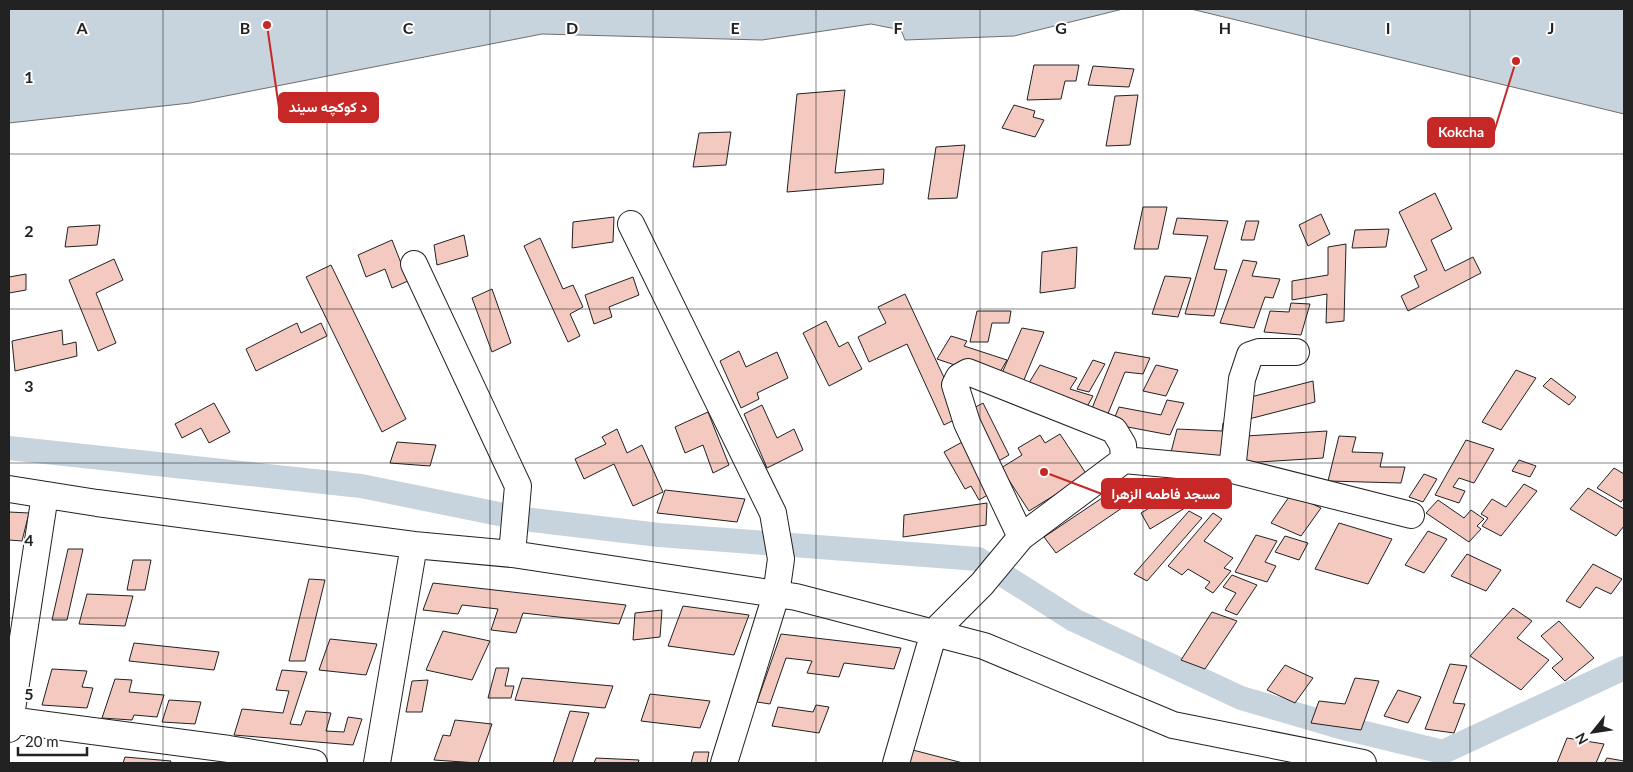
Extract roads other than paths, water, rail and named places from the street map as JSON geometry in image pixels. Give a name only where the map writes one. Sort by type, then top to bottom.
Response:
[{"type":"street","points":[[631,224],[773,514],[781,559],[776,595],[724,763]]},
{"type":"street","points":[[414,264],[518,486],[512,554]]},
{"type":"street","points":[[1232,470],[1242,379],[1250,355],[1259,352],[1296,352]]},
{"type":"street","points":[[1021,537],[966,423],[955,385],[959,377],[968,372],[1114,430],[1123,445],[1124,460]]},
{"type":"street","points":[[896,763],[934,632],[982,584],[1021,537],[1124,460],[1232,470],[1410,515]]},
{"type":"street","points":[[9,489],[414,545],[512,554],[796,597],[984,646],[1173,725],[1363,763]]},
{"type":"street","points":[[45,494],[9,723],[229,749],[314,763]]},
{"type":"street","points":[[377,763],[414,545]]},
{"type":"waterway","points":[[9,448],[361,486],[524,519],[659,535],[978,559],[1074,620],[1241,698],[1340,727],[1443,752],[1624,668]]},
{"type":"place","name":"د کوکچه سیند","points":[[267,25]]},
{"type":"place","name":"Kokcha","points":[[1516,61]]},
{"type":"place","name":"مسجد فاطمه الزهرا","points":[[1044,472]]}]
